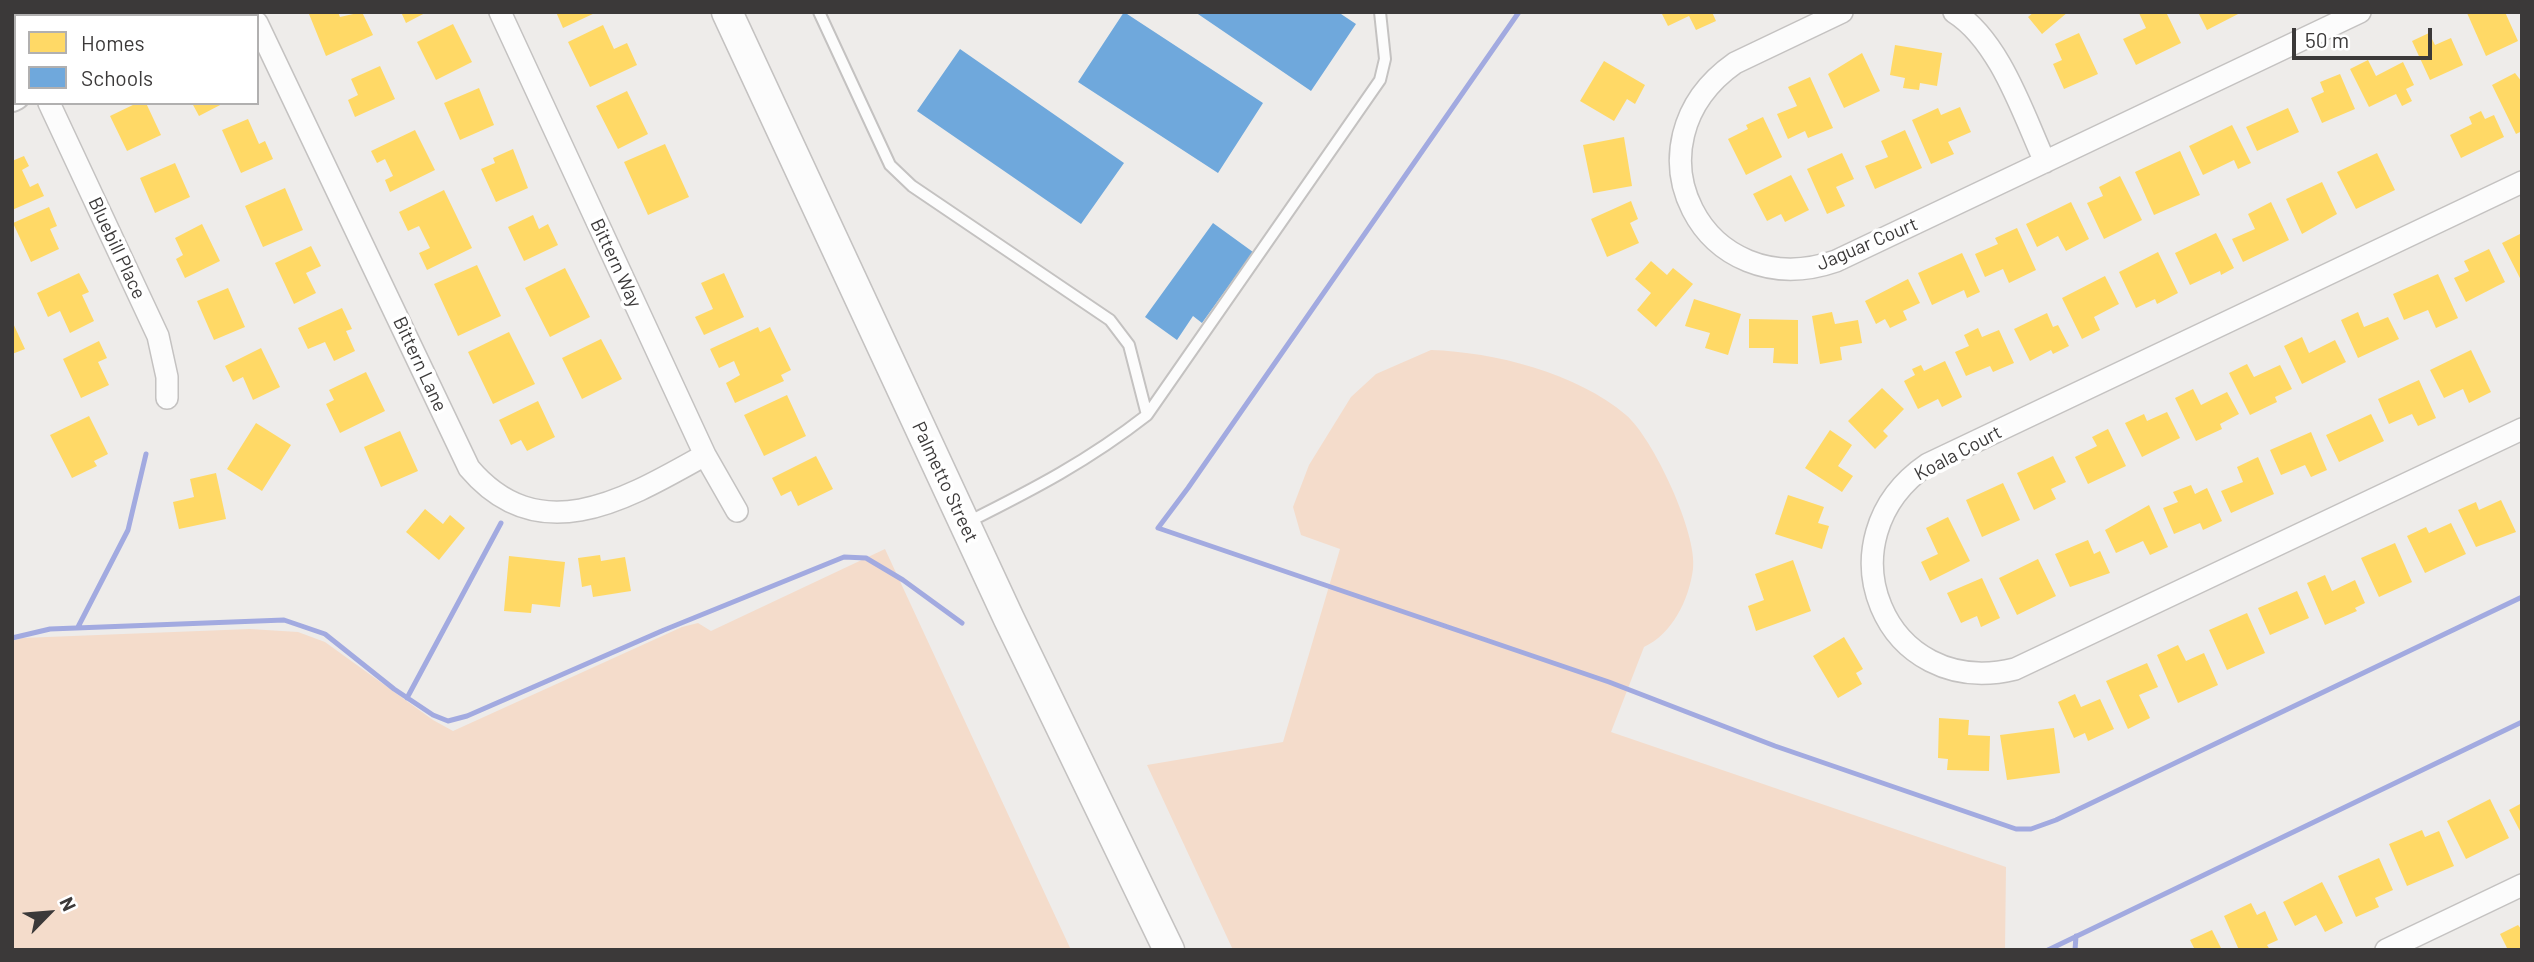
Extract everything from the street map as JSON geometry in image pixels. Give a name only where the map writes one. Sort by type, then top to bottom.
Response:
[{"type":"main road","name":"Palmetto Street","points":[[727,12],[965,524],[1169,950]]},
{"type":"street","name":"Bittern Way","points":[[500,12],[705,455],[737,511]]},
{"type":"street","name":"Jaguar Court","points":[[1842,12],[1735,63],[1708,86],[1689,115],[1681,149],[1682,184],[1695,217],[1728,251],[1773,269],[1821,267],[2360,12]]},
{"type":"street","points":[[1954,12],[1975,28],[1995,55],[2045,162]]},
{"type":"street","name":"Bittern Lane","points":[[259,27],[463,455],[478,479],[501,497],[520,506],[542,512],[570,513],[610,502],[705,455]]},
{"type":"street","name":"Bluebill Place","points":[[51,105],[158,336],[165,366],[167,398]]},
{"type":"street","name":"Koala Court","points":[[2522,182],[1928,464],[1902,485],[1882,513],[1872,545],[1872,579],[1882,611],[1912,649],[1953,671],[2000,673],[2029,664],[2164,601],[2522,429]]},
{"type":"street","points":[[2386,950],[2522,885]]},
{"type":"lane","points":[[820,12],[890,165],[912,186],[1110,320],[1129,345],[1147,415]]},
{"type":"lane","points":[[965,524],[1058,477],[1098,453],[1147,415],[1380,80],[1385,59],[1380,12]]},
{"type":"shaded area","points":[[1431,350],[1507,360],[1584,387],[1626,415],[1637,427],[1672,488],[1693,553],[1691,581],[1678,615],[1671,625],[1644,647],[1611,732],[2006,867],[2005,950],[1233,950],[1147,765],[1283,742],[1340,549],[1301,535],[1293,507],[1309,465],[1351,397],[1376,374]]},
{"type":"shaded area","points":[[885,549],[1071,950],[12,950],[12,641],[22,638],[250,629],[298,632],[325,642],[433,720],[453,731],[682,627],[698,623],[711,631]]},
{"type":"building: Homes","points":[[338,12],[340,17],[362,12],[373,35],[326,56],[309,14]]},
{"type":"building: Homes","points":[[401,12],[427,12],[406,23]]},
{"type":"building: Homes","points":[[556,12],[597,12],[563,28]]},
{"type":"building: Homes","points":[[1661,12],[1712,12],[1716,21],[1696,30],[1689,16],[1668,26]]},
{"type":"building: Homes","points":[[2034,12],[2068,12],[2042,34],[2028,17]]},
{"type":"building: Homes","points":[[2166,12],[2181,43],[2136,65],[2123,39],[2146,28],[2139,13]]},
{"type":"building: Homes","points":[[2198,12],[2242,12],[2207,30]]},
{"type":"building: Homes","points":[[2505,12],[2518,41],[2486,56],[2467,13]]},
{"type":"building: Homes","points":[[453,24],[472,62],[436,80],[417,42]]},
{"type":"building: Homes","points":[[603,25],[614,49],[627,43],[637,65],[590,87],[568,42]]},
{"type":"building: Homes","points":[[2079,33],[2098,74],[2064,89],[2053,64],[2062,60],[2055,44]]},
{"type":"building: Homes","points":[[2429,33],[2435,45],[2451,38],[2463,65],[2430,80],[2412,41]]},
{"type":"building: Homes","points":[[1895,45],[1942,53],[1937,86],[1920,83],[1919,90],[1903,88],[1905,78],[1890,75]]},
{"type":"building: Homes","points":[[1862,53],[1880,91],[1844,108],[1828,74]]},
{"type":"building: Homes","points":[[2368,60],[2376,76],[2403,62],[2414,85],[2406,89],[2412,101],[2402,106],[2396,94],[2369,107],[2350,69]]},
{"type":"building: Homes","points":[[1604,61],[1645,85],[1635,104],[1627,99],[1614,121],[1580,101]]},
{"type":"building: Homes","points":[[380,66],[395,99],[355,117],[348,100],[358,95],[351,79]]},
{"type":"building: Homes","points":[[2515,73],[2522,82],[2522,131],[2516,134],[2492,85]]},
{"type":"building: Homes","points":[[2340,74],[2355,109],[2322,123],[2311,98],[2324,92],[2320,82]]},
{"type":"building: Homes","points":[[1810,77],[1833,128],[1808,138],[1805,131],[1788,139],[1777,114],[1797,106],[1788,87]]},
{"type":"building: Homes","points":[[479,88],[494,125],[460,140],[444,103]]},
{"type":"building: Homes","points":[[627,91],[648,134],[618,149],[596,106]]},
{"type":"building: Homes","points":[[133,105],[147,105],[161,135],[127,151],[110,116]]},
{"type":"building: Homes","points":[[193,105],[220,105],[199,116]]},
{"type":"building: Homes","points":[[1960,107],[1971,132],[1948,142],[1954,154],[1931,164],[1912,120],[1938,108],[1941,115]]},
{"type":"building: Homes","points":[[2288,108],[2299,132],[2257,151],[2246,127]]},
{"type":"building: Homes","points":[[2481,111],[2485,119],[2494,115],[2504,137],[2461,158],[2450,135],[2472,124],[2469,117]]},
{"type":"building: Homes","points":[[1763,117],[1782,157],[1746,175],[1728,139],[1748,129],[1746,125]]},
{"type":"building: Homes","points":[[248,119],[259,144],[265,141],[273,159],[241,173],[222,130]]},
{"type":"building: Homes","points":[[2232,125],[2251,163],[2238,169],[2234,160],[2203,175],[2189,146]]},
{"type":"building: Homes","points":[[415,130],[435,170],[390,192],[385,180],[393,176],[385,159],[377,163],[371,151]]},
{"type":"building: Homes","points":[[1905,130],[1922,168],[1875,189],[1865,166],[1888,157],[1881,141]]},
{"type":"building: Homes","points":[[1624,137],[1632,186],[1593,193],[1583,145]]},
{"type":"building: Homes","points":[[665,144],[689,197],[648,215],[624,162]]},
{"type":"building: Homes","points":[[513,149],[528,188],[496,202],[481,169],[495,163],[493,158]]},
{"type":"building: Homes","points":[[2180,151],[2200,195],[2154,215],[2135,172]]},
{"type":"building: Homes","points":[[1842,153],[1854,179],[1836,187],[1845,206],[1827,214],[1807,169]]},
{"type":"building: Homes","points":[[2377,153],[2395,190],[2356,209],[2337,172]]},
{"type":"building: Homes","points":[[24,156],[29,166],[22,170],[30,187],[38,183],[44,196],[12,210],[12,161]]},
{"type":"building: Homes","points":[[175,163],[190,197],[155,213],[140,178]]},
{"type":"building: Homes","points":[[1791,175],[1809,210],[1785,222],[1781,214],[1767,221],[1753,194]]},
{"type":"building: Homes","points":[[2120,176],[2142,220],[2104,239],[2087,203],[2103,196],[2099,187]]},
{"type":"building: Homes","points":[[2322,182],[2337,214],[2302,234],[2286,199]]},
{"type":"building: Homes","points":[[285,188],[303,230],[263,247],[245,206]]},
{"type":"building: Homes","points":[[444,190],[472,248],[427,270],[419,253],[430,248],[419,226],[408,231],[399,212]]},
{"type":"building: Homes","points":[[1631,201],[1638,219],[1630,223],[1639,243],[1607,257],[1591,219]]},
{"type":"building: Homes","points":[[2071,202],[2089,239],[2066,251],[2058,236],[2037,247],[2026,224]]},
{"type":"building: Homes","points":[[2271,202],[2289,240],[2243,262],[2232,239],[2255,229],[2248,214]]},
{"type":"building: Homes","points":[[49,207],[57,226],[50,229],[59,249],[31,262],[13,223]]},
{"type":"building: Homes","points":[[533,215],[539,229],[548,224],[558,245],[524,261],[508,227]]},
{"type":"building: Homes","points":[[202,224],[220,261],[185,278],[176,259],[183,255],[175,238]]},
{"type":"building: Homes","points":[[2017,228],[2036,270],[2009,283],[2003,269],[1985,277],[1975,254],[1998,244],[1995,238]]},
{"type":"building: Homes","points":[[2216,233],[2234,268],[2221,275],[2220,271],[2190,285],[2175,253]]},
{"type":"building: Homes","points":[[2520,234],[2522,238],[2522,282],[2502,243]]},
{"type":"building: Homes","points":[[311,246],[321,266],[306,273],[316,293],[294,304],[275,263]]},
{"type":"building: Homes","points":[[2489,249],[2505,282],[2466,302],[2454,278],[2469,271],[2464,261]]},
{"type":"building: Homes","points":[[2158,252],[2178,293],[2157,304],[2155,299],[2136,308],[2119,272]]},
{"type":"building: Homes","points":[[1962,253],[1980,292],[1967,298],[1964,290],[1932,305],[1918,273]]},
{"type":"building: Homes","points":[[1651,261],[1667,275],[1673,268],[1693,284],[1656,327],[1637,310],[1651,293],[1635,279]]},
{"type":"building: Homes","points":[[477,265],[501,316],[458,336],[434,284]]},
{"type":"building: Homes","points":[[565,268],[590,317],[550,337],[525,288]]},
{"type":"building: Homes","points":[[79,273],[89,292],[82,295],[94,321],[70,333],[60,311],[48,317],[37,293]]},
{"type":"building: Homes","points":[[724,273],[744,317],[704,335],[695,317],[713,309],[701,283]]},
{"type":"building: Homes","points":[[2438,274],[2458,318],[2436,328],[2428,310],[2404,320],[2393,294]]},
{"type":"building: Homes","points":[[2105,276],[2119,304],[2094,317],[2100,330],[2082,339],[2062,298]]},
{"type":"building: Homes","points":[[1908,279],[1920,303],[1903,311],[1907,320],[1890,328],[1885,319],[1876,324],[1865,301]]},
{"type":"building: Homes","points":[[228,288],[245,327],[214,340],[197,301]]},
{"type":"building: Homes","points":[[1694,299],[1741,314],[1728,355],[1705,348],[1710,333],[1685,326]]},
{"type":"building: Homes","points":[[342,308],[352,329],[346,331],[355,351],[334,361],[325,342],[308,349],[298,328]]},
{"type":"building: Homes","points":[[1832,312],[1835,324],[1858,320],[1862,343],[1840,347],[1842,360],[1820,364],[1812,316]]},
{"type":"building: Homes","points":[[2358,312],[2364,327],[2388,317],[2399,339],[2358,358],[2341,320]]},
{"type":"building: Homes","points":[[2047,313],[2053,327],[2058,325],[2069,346],[2053,354],[2051,350],[2030,361],[2014,329]]},
{"type":"building: Homes","points":[[1749,319],[1798,320],[1798,364],[1773,363],[1774,348],[1749,348]]},
{"type":"building: Homes","points":[[12,321],[25,349],[12,354]]},
{"type":"building: Homes","points":[[758,327],[760,332],[770,327],[791,370],[781,375],[784,381],[735,403],[726,383],[740,375],[734,361],[719,368],[710,349]]},
{"type":"building: Homes","points":[[1978,328],[1982,337],[1999,330],[2014,363],[1993,372],[1990,366],[1966,376],[1955,352],[1969,346],[1964,335]]},
{"type":"building: Homes","points":[[509,332],[535,384],[493,404],[468,352]]},
{"type":"building: Homes","points":[[2302,337],[2309,353],[2335,340],[2346,362],[2302,384],[2284,346]]},
{"type":"building: Homes","points":[[601,339],[622,379],[582,399],[562,358]]},
{"type":"building: Homes","points":[[99,341],[107,358],[98,362],[109,385],[81,398],[63,359]]},
{"type":"building: Homes","points":[[261,348],[280,387],[253,400],[243,377],[233,382],[225,366]]},
{"type":"building: Homes","points":[[2471,350],[2491,392],[2469,403],[2463,389],[2444,398],[2430,370]]},
{"type":"building: Homes","points":[[1945,361],[1962,397],[1942,407],[1938,399],[1918,409],[1904,381],[1915,375],[1912,369],[1921,365],[1924,371]]},
{"type":"building: Homes","points":[[2247,364],[2254,377],[2280,365],[2292,389],[2275,397],[2277,402],[2250,415],[2229,373]]},
{"type":"building: Homes","points":[[366,372],[385,411],[340,433],[326,404],[334,400],[329,390]]},
{"type":"building: Homes","points":[[2419,380],[2436,418],[2418,426],[2412,414],[2389,424],[2378,399]]},
{"type":"building: Homes","points":[[1882,388],[1904,409],[1883,431],[1888,436],[1875,449],[1848,421]]},
{"type":"building: Homes","points":[[2193,389],[2201,405],[2227,392],[2239,414],[2220,424],[2222,429],[2196,441],[2175,398]]},
{"type":"building: Homes","points":[[787,395],[806,436],[764,456],[744,415]]},
{"type":"building: Homes","points":[[538,401],[555,437],[527,451],[521,440],[511,445],[499,420]]},
{"type":"building: Homes","points":[[2167,412],[2180,438],[2142,457],[2125,423],[2144,414],[2147,421]]},
{"type":"building: Homes","points":[[2371,414],[2384,441],[2339,462],[2326,435]]},
{"type":"building: Homes","points":[[89,416],[108,454],[94,461],[97,466],[72,478],[50,435]]},
{"type":"building: Homes","points":[[256,423],[291,445],[262,491],[227,469]]},
{"type":"building: Homes","points":[[2108,429],[2126,466],[2088,484],[2075,457],[2097,446],[2092,437]]},
{"type":"building: Homes","points":[[1830,430],[1852,445],[1838,466],[1853,476],[1842,492],[1805,468]]},
{"type":"building: Homes","points":[[400,431],[418,471],[381,487],[364,447]]},
{"type":"building: Homes","points":[[2311,432],[2327,470],[2311,477],[2305,465],[2281,475],[2270,450]]},
{"type":"building: Homes","points":[[816,456],[833,489],[798,506],[791,491],[781,496],[772,478]]},
{"type":"building: Homes","points":[[2053,456],[2066,482],[2051,489],[2056,499],[2034,510],[2017,473]]},
{"type":"building: Homes","points":[[2258,457],[2274,494],[2231,513],[2221,491],[2243,482],[2237,467]]},
{"type":"building: Homes","points":[[216,473],[226,519],[179,529],[173,502],[194,497],[190,479]]},
{"type":"building: Homes","points":[[2003,483],[2020,520],[1982,537],[1966,500]]},
{"type":"building: Homes","points":[[2191,485],[2195,494],[2207,488],[2222,521],[2203,530],[2200,523],[2174,534],[2163,508],[2178,502],[2173,492]]},
{"type":"building: Homes","points":[[1788,495],[1824,507],[1818,523],[1829,526],[1822,549],[1775,534]]},
{"type":"building: Homes","points":[[2501,500],[2516,532],[2476,547],[2458,510],[2476,502],[2479,510]]},
{"type":"building: Homes","points":[[2149,505],[2168,547],[2150,555],[2143,541],[2116,553],[2105,530]]},
{"type":"building: Homes","points":[[425,509],[443,524],[450,515],[465,528],[439,560],[406,532]]},
{"type":"building: Homes","points":[[1948,517],[1970,561],[1930,581],[1921,562],[1938,554],[1926,528]]},
{"type":"building: Homes","points":[[2451,523],[2466,554],[2425,573],[2407,536],[2426,527],[2429,533]]},
{"type":"building: Homes","points":[[2088,540],[2094,554],[2100,551],[2110,573],[2070,587],[2055,554]]},
{"type":"building: Homes","points":[[2395,543],[2412,582],[2379,597],[2361,558]]},
{"type":"building: Homes","points":[[600,555],[601,561],[625,557],[631,591],[593,597],[591,585],[582,587],[578,558]]},
{"type":"building: Homes","points":[[509,556],[565,562],[560,607],[532,604],[531,613],[504,611]]},
{"type":"building: Homes","points":[[2038,559],[2056,596],[2017,615],[1999,578]]},
{"type":"building: Homes","points":[[1793,560],[1811,611],[1756,631],[1748,606],[1764,600],[1755,574]]},
{"type":"building: Homes","points":[[2325,575],[2332,591],[2355,580],[2365,603],[2355,608],[2357,611],[2325,625],[2307,583]]},
{"type":"building: Homes","points":[[1982,578],[2000,618],[1981,627],[1977,616],[1961,623],[1947,593]]},
{"type":"building: Homes","points":[[2297,591],[2309,618],[2270,635],[2258,608]]},
{"type":"building: Homes","points":[[2247,613],[2265,653],[2227,670],[2209,630]]},
{"type":"building: Homes","points":[[1844,637],[1863,669],[1856,673],[1862,684],[1838,698],[1813,656]]},
{"type":"building: Homes","points":[[2178,645],[2186,661],[2204,653],[2218,685],[2178,703],[2157,655]]},
{"type":"building: Homes","points":[[2147,663],[2158,687],[2139,695],[2150,718],[2128,729],[2106,681]]},
{"type":"building: Homes","points":[[2075,694],[2081,707],[2100,699],[2114,729],[2088,741],[2085,733],[2074,738],[2058,702]]},
{"type":"building: Homes","points":[[1939,718],[1969,720],[1968,735],[1990,736],[1989,771],[1947,770],[1948,759],[1938,758]]},
{"type":"building: Homes","points":[[2054,728],[2060,773],[2007,780],[2000,735]]},
{"type":"building: Homes","points":[[2490,799],[2509,838],[2466,859],[2447,821]]},
{"type":"building: Homes","points":[[2522,803],[2522,830],[2520,831],[2509,810]]},
{"type":"building: Homes","points":[[2422,830],[2425,837],[2439,831],[2454,866],[2407,886],[2389,844]]},
{"type":"building: Homes","points":[[2379,858],[2393,890],[2375,898],[2379,907],[2356,917],[2338,876]]},
{"type":"building: Homes","points":[[2322,882],[2343,923],[2325,932],[2316,915],[2295,926],[2283,902]]},
{"type":"building: Homes","points":[[2251,903],[2257,915],[2265,911],[2278,940],[2267,945],[2270,950],[2239,950],[2224,916]]},
{"type":"building: Homes","points":[[2518,925],[2522,930],[2522,950],[2508,950],[2500,934]]},
{"type":"building: Homes","points":[[2212,930],[2222,950],[2195,950],[2190,940]]},
{"type":"building: Schools","points":[[1124,12],[1263,103],[1218,173],[1078,82]]},
{"type":"building: Schools","points":[[1195,12],[1338,12],[1356,24],[1311,91]]},
{"type":"building: Schools","points":[[960,49],[1124,163],[1081,224],[917,111]]},
{"type":"building: Schools","points":[[1213,223],[1253,252],[1202,323],[1193,316],[1177,340],[1145,317]]},
{"type":"waterway","points":[[1519,12],[1158,528],[1609,682],[1775,746],[2016,829],[2031,829],[2056,820],[2522,597]]},
{"type":"waterway","points":[[78,627],[128,530],[146,454]]},
{"type":"waterway","points":[[407,698],[501,523]]},
{"type":"waterway","points":[[12,638],[50,629],[284,620],[325,634],[394,689],[433,715],[448,721],[467,716],[664,630],[844,557],[866,558],[903,580],[962,623]]},
{"type":"waterway","points":[[2048,950],[2522,722]]},
{"type":"waterway","points":[[2075,950],[2076,936]]}]
